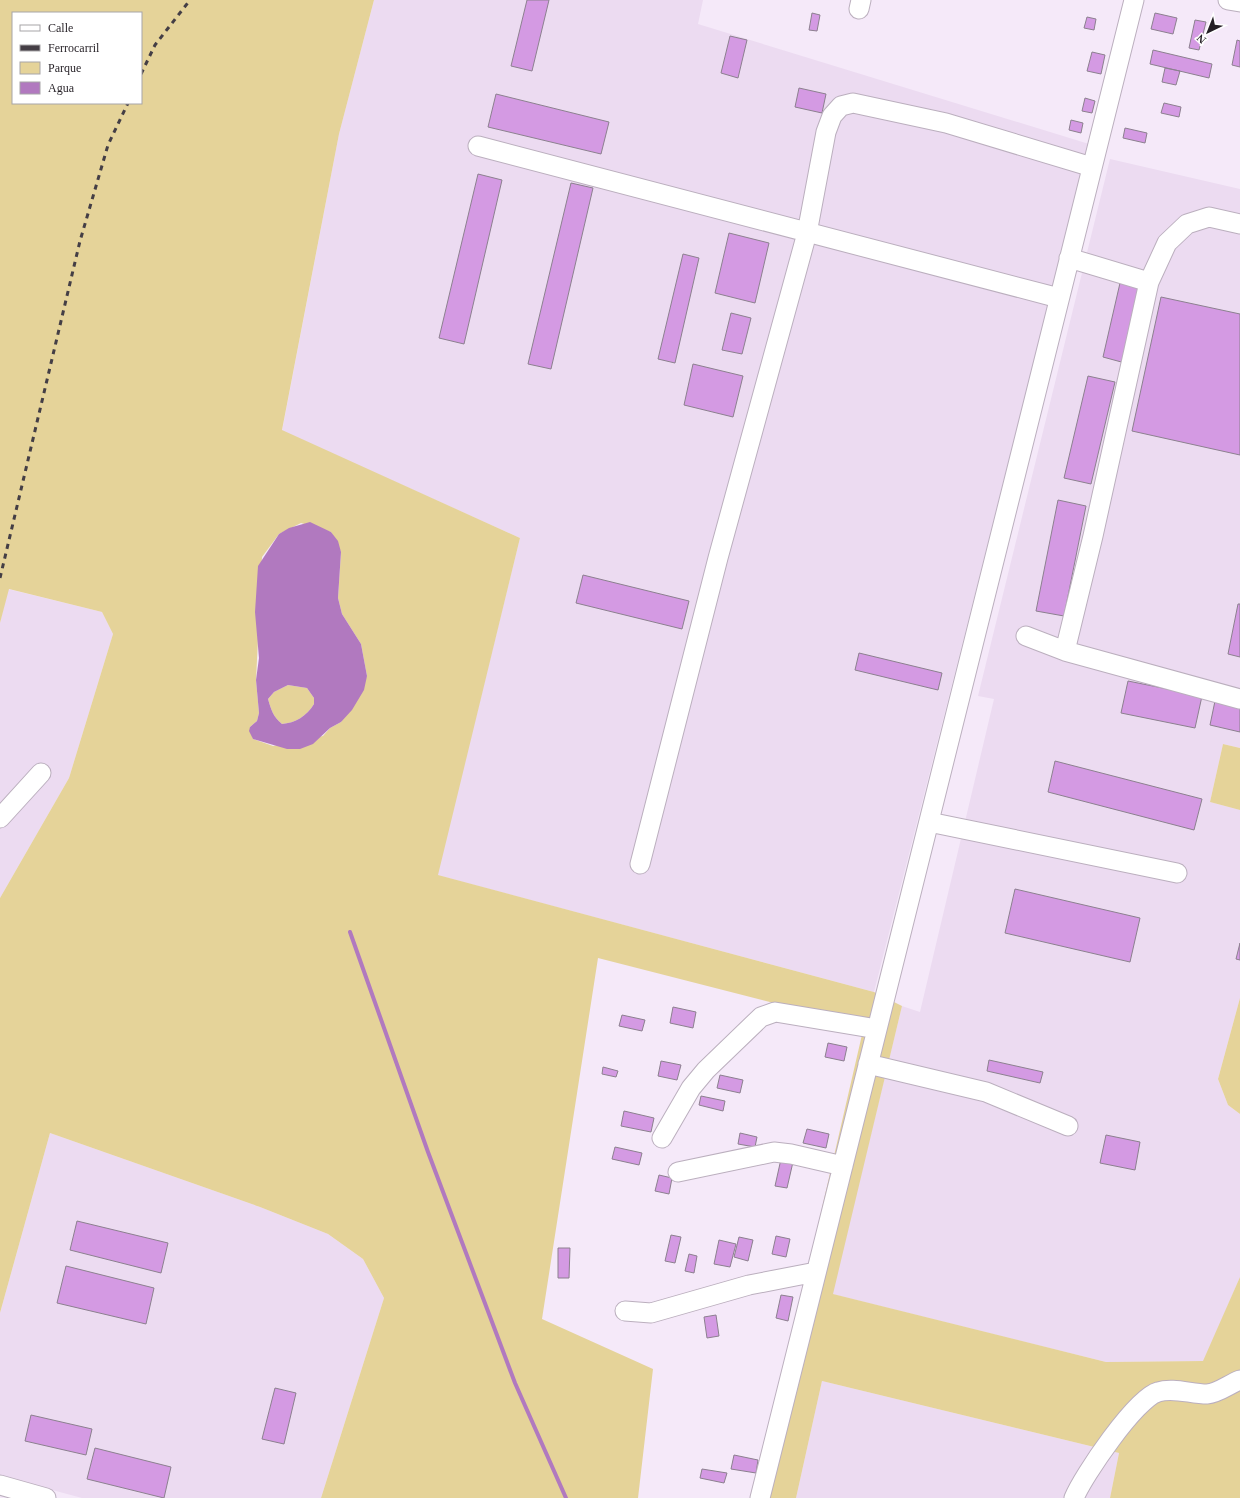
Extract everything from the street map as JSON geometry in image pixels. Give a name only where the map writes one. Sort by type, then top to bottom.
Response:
[{"type":"street","points":[[760,1498],[1134,0]]},
{"type":"street","points":[[1228,0],[1240,2]]},
{"type":"street","points":[[640,864],[718,558],[807,233],[826,132],[832,116],[841,106],[853,103],[946,123],[1092,167]]},
{"type":"street","points":[[478,146],[652,193],[1059,298]]},
{"type":"street","points":[[1065,651],[1093,536],[1149,282],[1167,243],[1187,224],[1209,217],[1240,224]]},
{"type":"street","points":[[1069,258],[1149,282]]},
{"type":"street","points":[[1026,636],[1065,651],[1240,699]]},
{"type":"street","points":[[0,818],[41,773]]},
{"type":"street","points":[[929,822],[1177,873]]},
{"type":"street","points":[[662,1138],[691,1088],[706,1070],[761,1017],[775,1012],[877,1029]]},
{"type":"street","points":[[868,1064],[986,1092],[1068,1126]]},
{"type":"street","points":[[678,1172],[774,1152],[791,1154],[843,1166]]},
{"type":"street","points":[[625,1311],[651,1313],[749,1285],[816,1272]]},
{"type":"street","points":[[1074,1498],[1079,1484],[1119,1429],[1138,1406],[1150,1395],[1159,1391],[1207,1394],[1220,1390],[1240,1380]]},
{"type":"street","points":[[0,1485],[26,1495],[46,1498]]},
{"type":"shaded area","points":[[374,0],[703,0],[698,24],[1089,144],[874,992],[437,875],[520,538],[282,431],[339,134]]},
{"type":"shaded area","points":[[1110,159],[1240,189],[1240,748],[1223,744],[1210,802],[1240,810],[1240,998],[1218,1079],[1228,1105],[1240,1114],[1240,1277],[1204,1361],[1106,1362],[832,1294],[902,1006],[920,1012],[994,699],[978,696]]},
{"type":"shaded area","points":[[8,589],[102,612],[113,634],[69,778],[0,898],[0,623]]},
{"type":"shaded area","points":[[50,1133],[260,1207],[328,1234],[363,1259],[384,1298],[321,1498],[82,1498],[0,1476],[0,1313]]},
{"type":"shaded area","points":[[822,1381],[1119,1453],[1110,1498],[796,1498]]},
{"type":"green space","points":[[0,0],[374,0],[339,134],[282,430],[520,538],[438,875],[874,992],[902,1006],[833,1294],[1106,1362],[1203,1361],[1240,1277],[1240,1498],[1110,1498],[1119,1453],[822,1381],[796,1498],[755,1498],[864,1026],[598,958],[542,1319],[653,1369],[638,1498],[321,1498],[384,1298],[363,1259],[328,1234],[260,1207],[50,1133],[0,1313],[0,898],[69,778],[113,634],[102,612],[9,589],[0,623]],"holes":[[[301,523],[331,532],[341,552],[338,598],[342,614],[361,644],[367,676],[341,722],[330,728],[323,736],[273,746],[253,739],[250,727],[257,721],[259,713],[256,680],[262,557],[279,534]]]},
{"type":"green space","points":[[288,685],[307,688],[314,698],[314,704],[308,712],[300,718],[292,722],[282,724],[274,716],[268,699],[274,692]]},
{"type":"green space","points":[[1223,744],[1240,748],[1240,810],[1210,802]]},
{"type":"green space","points":[[1240,998],[1240,1114],[1228,1105],[1218,1079]]},
{"type":"water","points":[[310,522],[331,532],[338,541],[341,552],[338,598],[342,614],[361,644],[367,676],[364,690],[352,710],[341,722],[330,728],[313,744],[300,749],[287,749],[253,739],[249,731],[250,727],[257,721],[259,713],[256,680],[259,658],[255,612],[258,566],[279,534],[289,528]],"holes":[[[288,685],[307,688],[314,698],[314,704],[308,712],[300,718],[292,722],[282,724],[274,716],[268,699],[274,692]]]},
{"type":"building","points":[[527,0],[549,0],[532,71],[511,66]]},
{"type":"building","points":[[812,13],[820,15],[817,31],[809,30]]},
{"type":"building","points":[[1155,13],[1177,18],[1173,34],[1151,29]]},
{"type":"building","points":[[1087,17],[1096,19],[1094,30],[1084,28]]},
{"type":"building","points":[[1195,20],[1206,22],[1199,50],[1189,48]]},
{"type":"building","points":[[730,36],[747,40],[738,78],[721,73]]},
{"type":"building","points":[[1237,40],[1240,41],[1240,67],[1232,65]]},
{"type":"building","points":[[1153,50],[1212,64],[1209,78],[1150,64]]},
{"type":"building","points":[[1092,52],[1105,55],[1101,74],[1087,71]]},
{"type":"building","points":[[1165,68],[1180,71],[1176,85],[1162,82]]},
{"type":"building","points":[[799,88],[826,94],[822,113],[795,107]]},
{"type":"building","points":[[496,94],[609,122],[601,154],[488,127]]},
{"type":"building","points":[[1085,98],[1095,101],[1092,113],[1082,111]]},
{"type":"building","points":[[1164,103],[1181,107],[1179,117],[1161,113]]},
{"type":"building","points":[[1071,120],[1083,123],[1081,133],[1069,130]]},
{"type":"building","points":[[1125,128],[1147,133],[1145,143],[1123,138]]},
{"type":"building","points":[[478,174],[502,180],[464,344],[439,338]]},
{"type":"building","points":[[571,183],[593,188],[551,369],[528,364]]},
{"type":"building","points":[[729,233],[769,243],[755,303],[715,293]]},
{"type":"building","points":[[683,254],[699,258],[675,363],[658,359]]},
{"type":"building","points":[[1120,283],[1142,288],[1125,363],[1103,357]]},
{"type":"building","points":[[1161,297],[1240,314],[1240,455],[1132,431]]},
{"type":"building","points":[[731,313],[751,318],[742,354],[722,350]]},
{"type":"building","points":[[693,364],[743,376],[733,417],[684,405]]},
{"type":"building","points":[[1088,376],[1115,382],[1091,484],[1064,478]]},
{"type":"building","points":[[1058,500],[1086,506],[1064,616],[1036,611]]},
{"type":"building","points":[[583,575],[689,601],[682,629],[576,603]]},
{"type":"building","points":[[1238,604],[1240,604],[1240,657],[1228,654]]},
{"type":"building","points":[[859,653],[942,673],[938,690],[855,670]]},
{"type":"building","points":[[1128,681],[1202,696],[1195,728],[1121,713]]},
{"type":"building","points":[[1215,701],[1240,706],[1240,732],[1210,725]]},
{"type":"building","points":[[1055,761],[1202,799],[1194,830],[1048,792]]},
{"type":"building","points":[[1015,889],[1140,918],[1130,962],[1005,933]]},
{"type":"building","points":[[1240,943],[1240,960],[1236,959]]},
{"type":"building","points":[[673,1007],[696,1012],[693,1028],[670,1023]]},
{"type":"building","points":[[622,1015],[645,1020],[642,1031],[619,1026]]},
{"type":"building","points":[[828,1043],[847,1047],[844,1061],[825,1057]]},
{"type":"building","points":[[989,1060],[1043,1072],[1040,1083],[987,1071]]},
{"type":"building","points":[[661,1061],[681,1065],[677,1080],[658,1076]]},
{"type":"building","points":[[603,1067],[618,1071],[616,1077],[602,1074]]},
{"type":"building","points":[[720,1075],[743,1080],[740,1093],[717,1088]]},
{"type":"building","points":[[701,1096],[725,1101],[723,1111],[699,1105]]},
{"type":"building","points":[[624,1111],[654,1118],[651,1132],[621,1126]]},
{"type":"building","points":[[807,1129],[829,1134],[826,1148],[803,1143]]},
{"type":"building","points":[[740,1133],[757,1137],[755,1147],[738,1144]]},
{"type":"building","points":[[1106,1135],[1140,1142],[1135,1170],[1100,1163]]},
{"type":"building","points":[[615,1147],[642,1153],[639,1165],[612,1159]]},
{"type":"building","points":[[781,1159],[793,1162],[787,1188],[775,1186]]},
{"type":"building","points":[[659,1175],[672,1178],[669,1194],[655,1191]]},
{"type":"building","points":[[77,1221],[168,1243],[161,1273],[70,1250]]},
{"type":"building","points":[[671,1235],[681,1237],[675,1263],[665,1261]]},
{"type":"building","points":[[776,1236],[790,1239],[786,1257],[772,1254]]},
{"type":"building","points":[[739,1237],[753,1240],[748,1261],[734,1257]]},
{"type":"building","points":[[719,1240],[736,1244],[730,1267],[714,1264]]},
{"type":"building","points":[[558,1248],[570,1248],[569,1278],[558,1278]]},
{"type":"building","points":[[689,1254],[697,1256],[694,1273],[685,1271]]},
{"type":"building","points":[[66,1266],[154,1288],[146,1324],[57,1303]]},
{"type":"building","points":[[781,1295],[793,1297],[788,1321],[776,1318]]},
{"type":"building","points":[[716,1315],[719,1336],[707,1338],[704,1317]]},
{"type":"building","points":[[275,1388],[296,1393],[284,1444],[262,1439]]},
{"type":"building","points":[[31,1415],[92,1429],[86,1455],[25,1441]]},
{"type":"building","points":[[95,1448],[171,1467],[164,1498],[87,1479]]},
{"type":"building","points":[[734,1455],[758,1460],[756,1473],[731,1469]]},
{"type":"building","points":[[702,1469],[727,1473],[724,1483],[700,1478]]},
{"type":"waterway","points":[[350,932],[428,1152],[515,1383],[566,1498]]},
{"type":"railway","points":[[142,72],[155,45],[190,0]]},
{"type":"railway","points":[[0,578],[80,241],[108,145],[128,104]]}]
